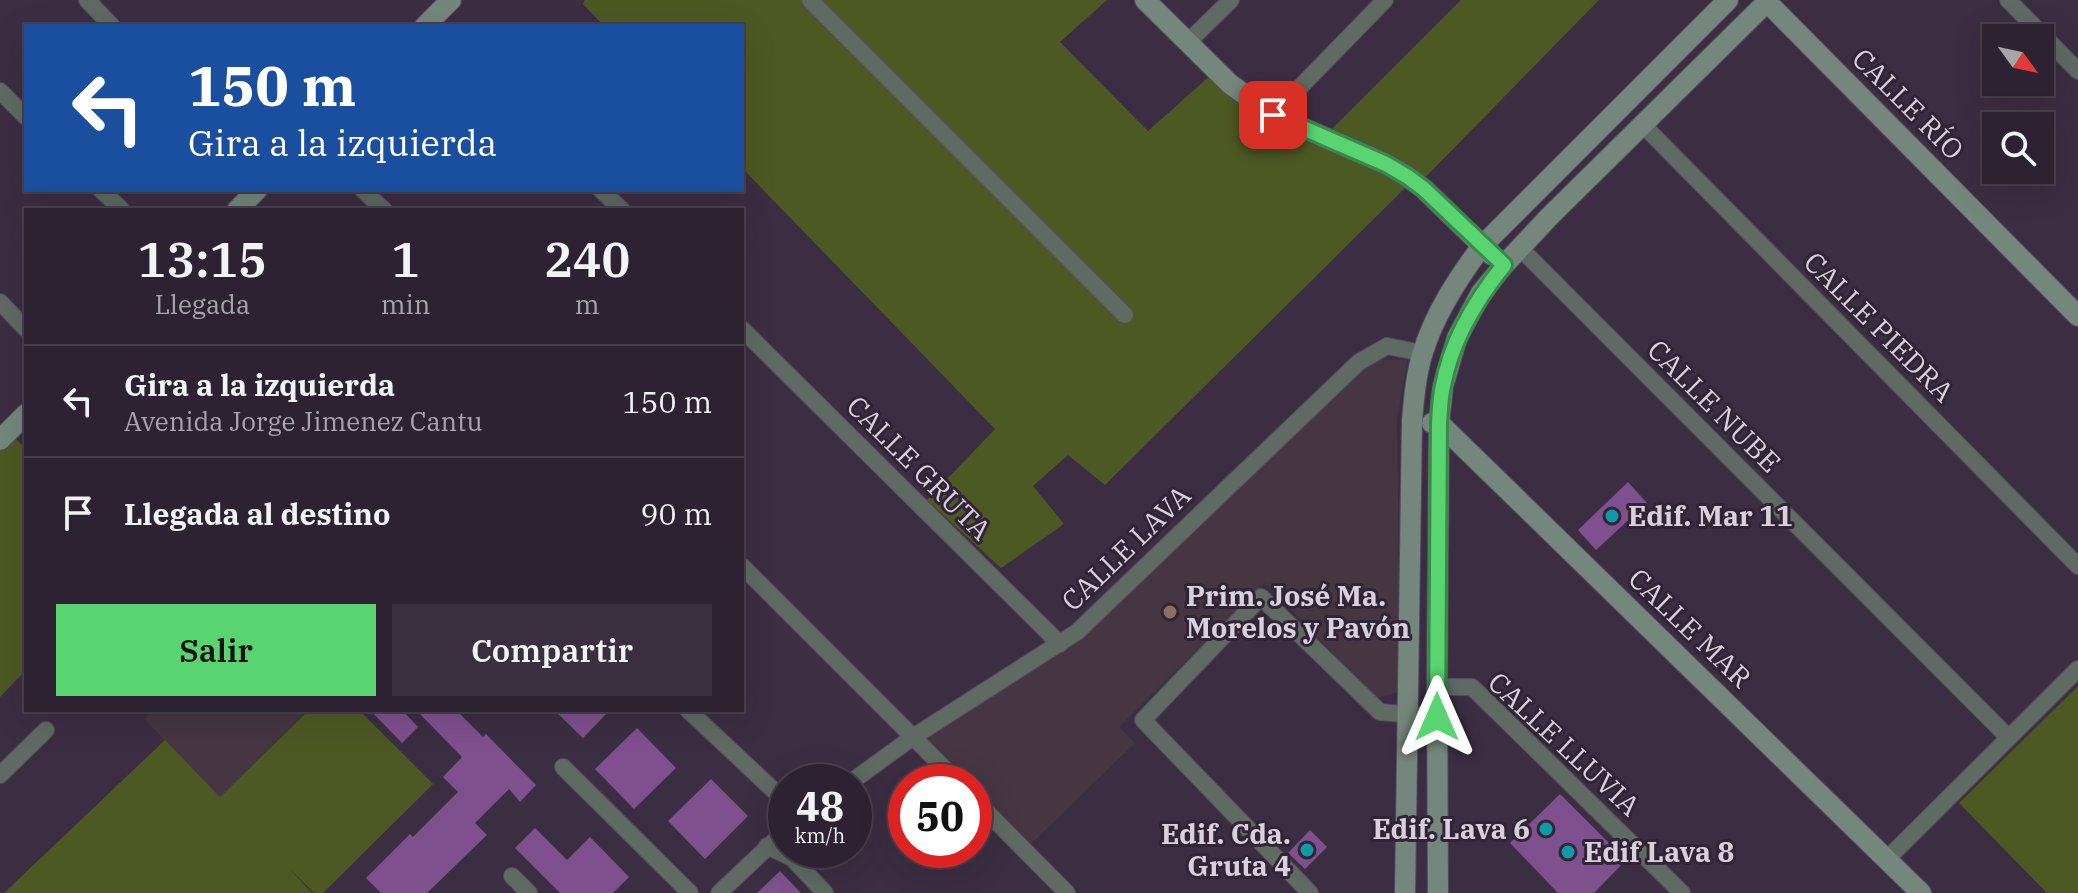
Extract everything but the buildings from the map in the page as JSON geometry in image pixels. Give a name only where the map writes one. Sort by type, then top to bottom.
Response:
[{"type":"main road","points":[[430,24],[451,0]]},
{"type":"main road","points":[[1145,0],[1230,84],[1273,115],[1386,164],[1408,177],[1504,265]]},
{"type":"main road","points":[[1405,893],[1412,421],[1422,353],[1459,276],[1482,246],[1728,0]]},
{"type":"main road","points":[[1438,893],[1439,423],[1443,386],[1457,338],[1481,293],[1504,265],[1767,1]]},
{"type":"main road","name":"CALLE RÍO","points":[[1767,1],[2078,316]]},
{"type":"main road","points":[[239,208],[255,192]]},
{"type":"main road","points":[[0,440],[24,416]]},
{"type":"main road","points":[[1412,421],[1439,423]]},
{"type":"main road","name":"CALLE MAR","points":[[1439,423],[1921,893]]},
{"type":"street","points":[[87,0],[110,24]]},
{"type":"street","points":[[810,0],[1125,315]]},
{"type":"street","points":[[1187,43],[1231,0]]},
{"type":"street","points":[[1273,115],[1385,0]]},
{"type":"street","points":[[2008,0],[2078,71]]},
{"type":"street","points":[[0,91],[24,115]]},
{"type":"street","name":"CALLE PIEDRA","points":[[1643,125],[2078,566]]},
{"type":"street","points":[[103,192],[120,208]]},
{"type":"street","points":[[365,192],[382,208]]},
{"type":"street","points":[[603,192],[620,208]]},
{"type":"street","name":"CALLE NUBE","points":[[1520,248],[2008,737]]},
{"type":"street","points":[[0,302],[24,327]]},
{"type":"street","name":"CALLE GRUTA","points":[[744,331],[1060,644]]},
{"type":"street","name":"CALLE LAVA","points":[[872,767],[1077,632],[1359,362],[1387,346],[1422,353]]},
{"type":"street","points":[[744,568],[940,764]]},
{"type":"street","points":[[1310,893],[1143,720],[1261,597],[1380,712],[1437,717]]},
{"type":"street","points":[[1887,859],[2078,669]]},
{"type":"street","name":"CALLE LLUVIA","points":[[1437,687],[1472,687],[1682,893]]},
{"type":"street","points":[[690,712],[768,785]]},
{"type":"street","points":[[0,775],[46,730]]},
{"type":"street","points":[[563,767],[690,893]]},
{"type":"street","points":[[992,817],[1067,893]]},
{"type":"street","points":[[719,893],[767,846],[792,858],[825,893]]},
{"type":"street","points":[[512,876],[529,893]]},
{"type":"shaded area","name":"Prim. José Ma. Morelos y Pavón","points":[[1372,359],[1407,360],[1397,421],[1401,691],[1377,698],[1265,583],[1119,727],[1135,743],[1031,844],[992,804],[992,764],[952,764],[926,737],[1073,642]]},
{"type":"shaded area","points":[[151,712],[306,712],[220,797],[144,719]]},
{"type":"green space","points":[[585,0],[1107,0],[1060,42],[1148,131],[1212,74],[1323,138],[1461,0],[1599,0],[1413,190],[1407,186],[1105,485],[1068,455],[1033,486],[1064,524],[1001,568],[927,500],[995,429],[744,170],[744,24],[602,24],[583,4]]},
{"type":"green space","points":[[13,436],[24,447],[24,672],[0,697],[0,448]]},
{"type":"green space","points":[[2078,686],[2078,893],[2047,893],[1959,803]]},
{"type":"green space","points":[[361,712],[433,784],[323,893],[314,893],[288,867],[312,893],[4,893],[165,740],[220,797],[306,713]]},
{"type":"place","name":"Edif. Mar 11","points":[[1612,516]]},
{"type":"place","name":"Prim. José Ma. Morelos y Pavón","points":[[1170,612]]},
{"type":"place","name":"Edif. Lava 6","points":[[1546,829]]},
{"type":"place","name":"Edif. Cda. Gruta 4","points":[[1307,850]]},
{"type":"place","name":"Edif Lava 8","points":[[1568,852]]},
{"type":"route","points":[[1273,115],[1386,164],[1408,177],[1504,265],[1481,293],[1457,338],[1443,386],[1439,423],[1437,717]]}]
